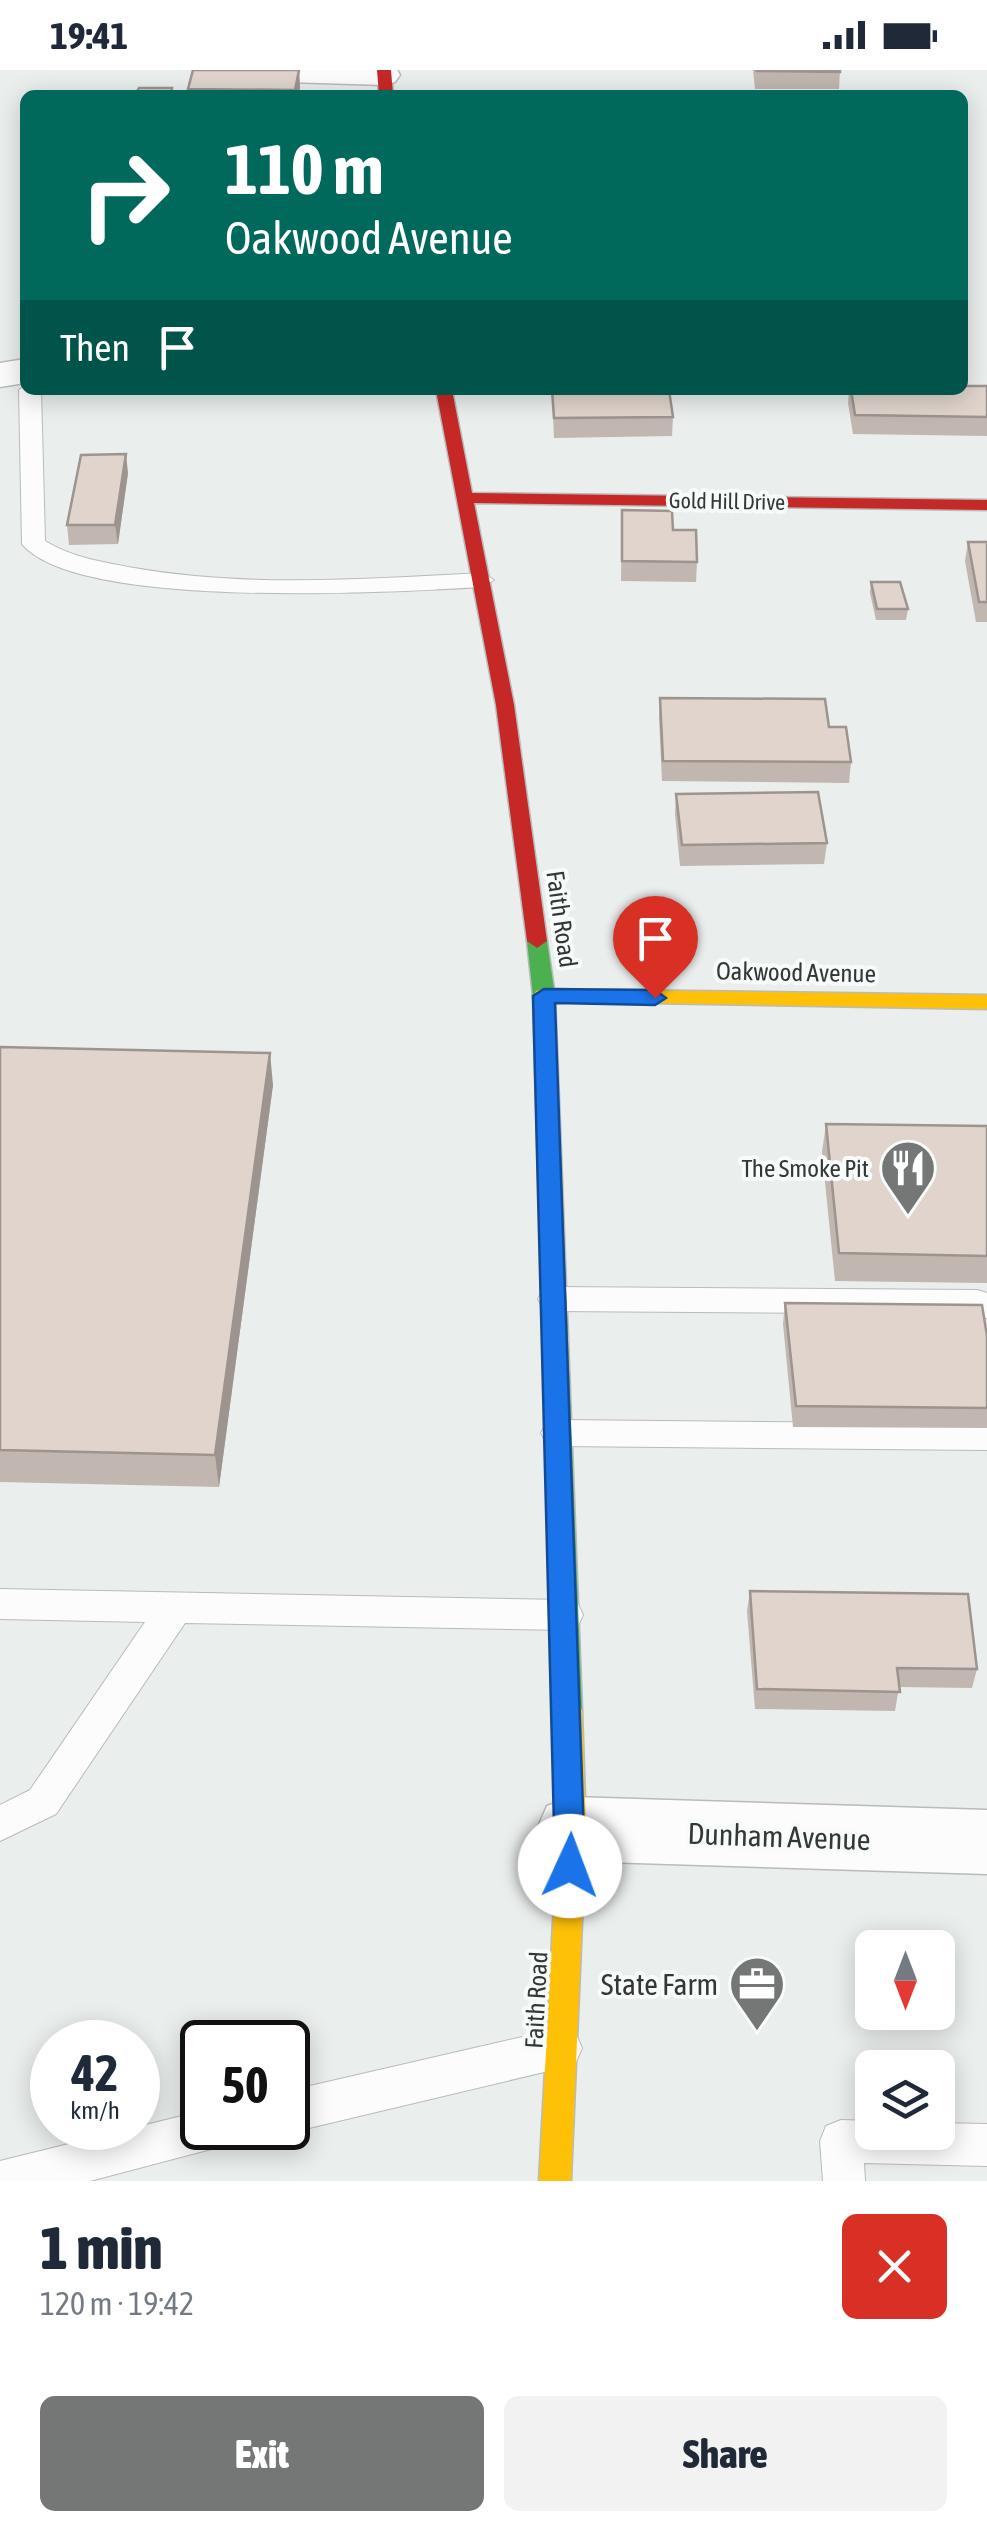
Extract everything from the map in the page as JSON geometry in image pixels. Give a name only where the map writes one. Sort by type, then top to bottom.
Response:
[{"type":"main road","name":"Faith Road","points":[[445,395],[505,706],[544,996],[572,1830],[555,2181]]},
{"type":"main road","name":"Gold Hill Drive","points":[[466,498],[987,505]]},
{"type":"main road","name":"Oakwood Avenue","points":[[544,996],[987,1002]]},
{"type":"street","points":[[219,70],[385,80]]},
{"type":"street","name":"Dunham Avenue","points":[[572,1830],[987,1842]]},
{"type":"lane","points":[[30,395],[34,544],[56,560],[144,578],[283,590],[482,580]]},
{"type":"lane","points":[[554,1299],[978,1302],[987,1306]]},
{"type":"lane","points":[[558,1433],[987,1438]]},
{"type":"lane","points":[[0,1604],[564,1615]]},
{"type":"lane","points":[[0,1824],[42,1802],[175,1608]]},
{"type":"lane","points":[[0,1802],[42,1802]]},
{"type":"lane","points":[[310,2107],[561,2048]]},
{"type":"lane","points":[[4,2181],[106,2168],[180,2142]]},
{"type":"lane","points":[[844,2181],[841,2142],[987,2144]]},
{"type":"building","points":[[193,70],[299,70],[295,90],[188,89]]},
{"type":"building","points":[[840,70],[840,72],[757,71]]},
{"type":"building","points":[[139,88],[172,88],[172,90]]},
{"type":"building","points":[[968,386],[987,386],[987,417],[855,415],[852,395],[968,395]]},
{"type":"building","points":[[552,395],[670,395],[673,417],[554,418]]},
{"type":"building","points":[[126,454],[115,525],[67,525],[81,455]]},
{"type":"building","points":[[622,510],[672,511],[673,530],[696,530],[697,562],[622,561]]},
{"type":"building","points":[[968,542],[987,542],[987,602],[979,602]]},
{"type":"building","points":[[871,582],[900,582],[908,609],[877,609]]},
{"type":"building","points":[[660,698],[825,699],[829,727],[846,727],[851,762],[663,761]]},
{"type":"building","points":[[818,792],[827,843],[682,845],[676,794]]},
{"type":"building","points":[[0,1047],[270,1053],[215,1455],[0,1450]]},
{"type":"building","name":"The Smoke Pit","points":[[826,1124],[987,1126],[987,1256],[839,1253]]},
{"type":"building","points":[[785,1303],[982,1305],[987,1336],[987,1408],[796,1406]]},
{"type":"building","points":[[750,1591],[968,1594],[977,1669],[897,1668],[900,1692],[757,1689]]},
{"type":"traffic: fast","points":[[537,941],[544,996],[568,1710]]},
{"type":"traffic: slow","points":[[544,996],[987,1002]]},
{"type":"traffic: slow","points":[[555,2181],[572,1829],[568,1710]]},
{"type":"traffic: jam","points":[[384,70],[386,90]]},
{"type":"traffic: jam","points":[[445,395],[505,705],[537,941]]},
{"type":"traffic: jam","points":[[467,498],[987,505]]},
{"type":"place","name":"The Smoke Pit","points":[[908,1217]]},
{"type":"place","name":"State Farm","points":[[757,2033]]},
{"type":"route","points":[[570,1866],[571,1794],[544,996],[655,998]]}]
